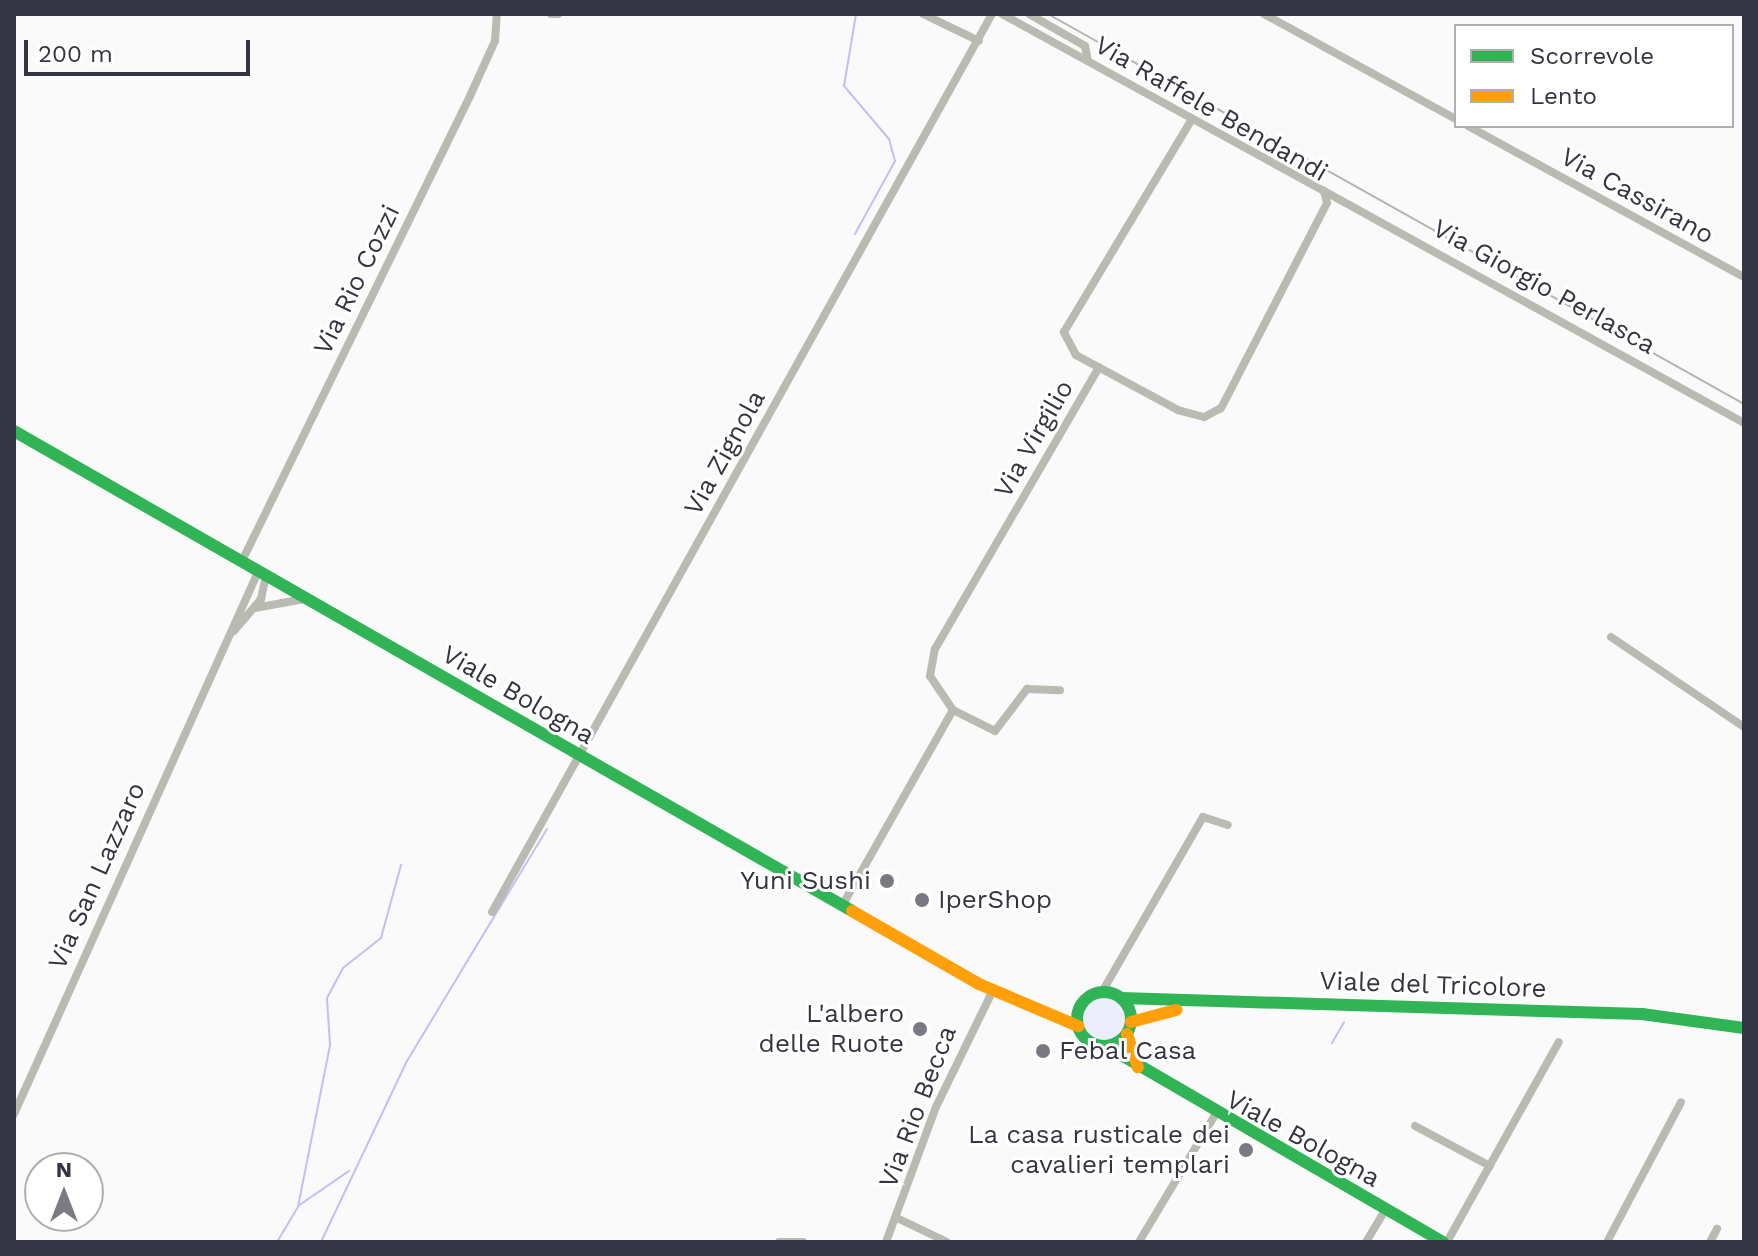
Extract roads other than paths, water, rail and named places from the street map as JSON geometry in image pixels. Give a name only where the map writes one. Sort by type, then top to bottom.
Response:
[{"type":"main road","name":"Viale Bologna","points":[[14,431],[842,906],[998,992]]},
{"type":"main road","points":[[998,992],[1052,1004],[1086,999],[1102,992],[1121,998],[1142,1073]]},
{"type":"main road","points":[[998,992],[1078,1026],[1088,1041],[1106,1046],[1129,1028]]},
{"type":"main road","name":"Viale del Tricolore","points":[[1121,998],[1626,1013],[1744,1028]]},
{"type":"main road","points":[[1078,1026],[1086,999]]},
{"type":"main road","name":"Viale del Tricolore","points":[[1129,1028],[1195,1010],[1644,1025],[1744,1040]]},
{"type":"main road","name":"Viale Bologna","points":[[1106,1046],[1142,1073],[1438,1240]]},
{"type":"street","name":"Via Rio Cozzi","points":[[242,561],[477,82],[495,41],[497,14]]},
{"type":"street","points":[[551,14],[558,14]]},
{"type":"street","points":[[923,14],[979,41]]},
{"type":"street","name":"Via Zignola","points":[[492,912],[992,14]]},
{"type":"street","name":"Via Raffele Bendandi","points":[[1002,14],[1324,191],[1327,203],[1221,408],[1204,417],[1178,410],[1099,367]]},
{"type":"street","points":[[1029,14],[1085,46],[1088,61]]},
{"type":"street","points":[[1264,14],[1454,118]]},
{"type":"street","name":"Via Virgilio","points":[[1060,690],[1027,689],[995,731],[953,710],[930,676],[935,649],[1099,367],[1076,355],[1064,332],[1192,119]]},
{"type":"street","name":"Via Cassirano","points":[[1472,128],[1744,277]]},
{"type":"street","name":"Via Giorgio Perlasca","points":[[1324,191],[1744,423]]},
{"type":"street","name":"Via San Lazzaro","points":[[218,655],[254,608],[262,574]]},
{"type":"street","name":"Via San Lazzaro","points":[[14,1114],[218,655],[262,574]]},
{"type":"street","points":[[254,608],[305,599]]},
{"type":"street","points":[[1611,637],[1744,727]]},
{"type":"street","points":[[842,906],[953,710]]},
{"type":"street","points":[[1102,992],[1203,817],[1228,825]]},
{"type":"street","name":"Via Rio Becca","points":[[886,1242],[936,1107],[998,992]]},
{"type":"street","name":"Viale Bologna","points":[[1438,1240],[1490,1166],[1559,1042]]},
{"type":"street","points":[[1607,1242],[1681,1102]]},
{"type":"street","points":[[1139,1242],[1215,1115]]},
{"type":"street","points":[[1415,1126],[1490,1166]]},
{"type":"street","points":[[1366,1242],[1385,1210]]},
{"type":"street","points":[[897,1218],[947,1242]]},
{"type":"street","points":[[1710,1242],[1717,1229]]},
{"type":"street","points":[[779,1242],[803,1242]]},
{"type":"waterway","points":[[855,234],[895,161],[889,139],[844,86],[856,14]]},
{"type":"waterway","points":[[321,1242],[407,1061],[547,829]]},
{"type":"waterway","points":[[277,1242],[298,1207],[330,1045],[327,998],[343,968],[381,938],[401,865]]},
{"type":"waterway","points":[[1332,1043],[1344,1022]]},
{"type":"waterway","points":[[298,1206],[349,1171]]},
{"type":"railway","points":[[1048,14],[1744,404]]},
{"type":"place","name":"Yuni Sushi","points":[[887,881]]},
{"type":"place","name":"IperShop","points":[[922,900]]},
{"type":"place","name":"L'albero delle Ruote","points":[[920,1029]]},
{"type":"place","name":"Febal Casa","points":[[1043,1051]]},
{"type":"place","name":"La casa rusticale dei cavalieri templari","points":[[1246,1150]]}]
